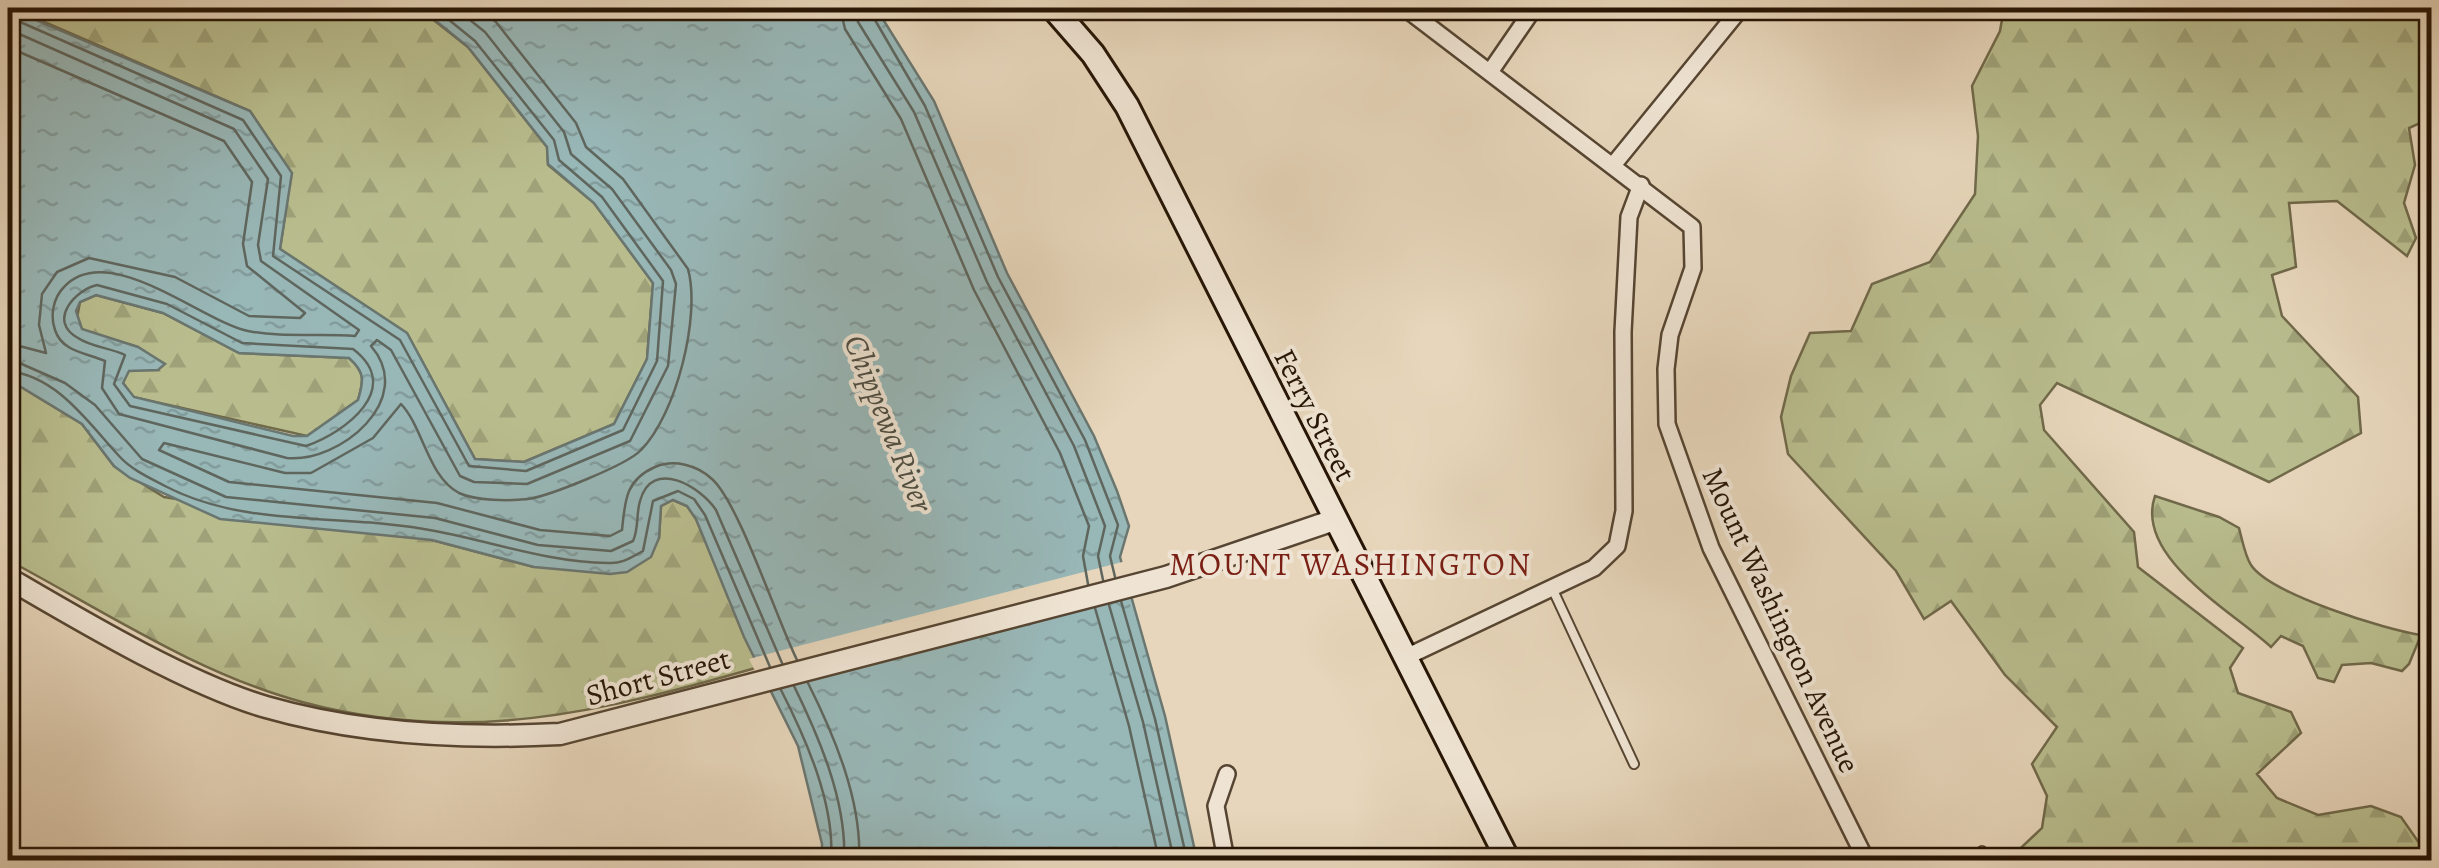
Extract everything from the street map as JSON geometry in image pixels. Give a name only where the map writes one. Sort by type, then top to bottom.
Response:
[{"type":"main road","name":"Ferry Street","points":[[1052,8],[1093,54],[1126,106],[1508,860]]},
{"type":"street","name":"Mount Washington Avenue","points":[[1406,8],[1686,220],[1696,240],[1693,268],[1670,335],[1666,424],[1710,548],[1866,860]]},
{"type":"street","points":[[1490,72],[1534,8]]},
{"type":"street","points":[[1614,164],[1740,8]]},
{"type":"street","points":[[1404,658],[1607,558],[1620,538],[1624,510],[1623,332],[1628,217],[1641,185]]},
{"type":"street","name":"Short Street","points":[[8,578],[215,688],[264,706],[317,719],[474,738],[560,734],[1166,577],[1334,520]]},
{"type":"street","points":[[1226,860],[1216,806],[1227,774]]},
{"type":"lane","points":[[1552,588],[1634,764]]},
{"type":"lane","points":[[1973,860],[1982,851]]},
{"type":"green space","points":[[12,8],[433,8],[431,18],[468,47],[547,147],[548,165],[594,203],[653,283],[647,359],[614,424],[524,462],[475,459],[407,333],[280,249],[291,173],[250,111]]},
{"type":"green space","points":[[2004,8],[2431,8],[2431,118],[2409,128],[2415,165],[2404,203],[2416,238],[2407,256],[2337,201],[2289,203],[2296,267],[2272,275],[2282,316],[2358,397],[2361,433],[2269,482],[2057,383],[2040,405],[2044,430],[2134,532],[2138,567],[2243,648],[2230,668],[2238,693],[2291,712],[2301,733],[2257,774],[2277,798],[2318,815],[2371,806],[2401,817],[2431,860],[2008,860],[2042,828],[2047,796],[2032,764],[2057,727],[2005,675],[1951,601],[1924,619],[1896,571],[1788,454],[1781,417],[1791,376],[1810,333],[1851,331],[1872,284],[1930,262],[1975,194],[1978,136],[1972,86],[2000,31]]},
{"type":"green space","points":[[96,295],[163,313],[239,353],[349,358],[362,377],[358,400],[307,436],[133,397],[123,383],[128,370],[158,370],[138,347],[82,330],[76,323],[80,302]]},
{"type":"green space","points":[[8,379],[82,424],[114,466],[164,497],[432,540],[534,567],[659,538],[661,506],[673,500],[687,506],[696,519],[759,667],[588,709],[477,722],[362,715],[263,690],[188,658],[8,560]]},
{"type":"green space","points":[[2155,496],[2219,517],[2239,528],[2251,565],[2281,587],[2357,618],[2421,635],[2409,664],[2402,671],[2371,663],[2342,665],[2334,682],[2318,678],[2303,646],[2281,636],[2271,647],[2190,581],[2172,561],[2152,519]]},
{"type":"water","name":"Chippewa River","points":[[8,8],[250,111],[292,173],[280,249],[407,333],[475,459],[524,462],[614,424],[647,359],[653,283],[594,203],[548,164],[547,147],[468,47],[431,17],[433,8],[876,8],[934,101],[1007,273],[1094,436],[1117,491],[1129,526],[1120,557],[1165,716],[1197,860],[822,860],[822,844],[798,746],[744,637],[696,519],[687,506],[673,500],[661,506],[659,538],[651,557],[627,572],[610,574],[534,567],[432,540],[220,519],[130,478],[114,466],[82,424],[8,379]],"holes":[[[96,295],[163,313],[239,353],[349,358],[362,377],[358,400],[307,436],[293,436],[134,397],[123,383],[129,371],[158,370],[165,364],[138,347],[82,329],[76,311],[80,302]]]},
{"type":"pier","points":[[1126,561],[1135,596],[766,693],[749,659]]},
{"type":"district","name":"MOUNT WASHINGTON","points":[[1351,564]]}]
